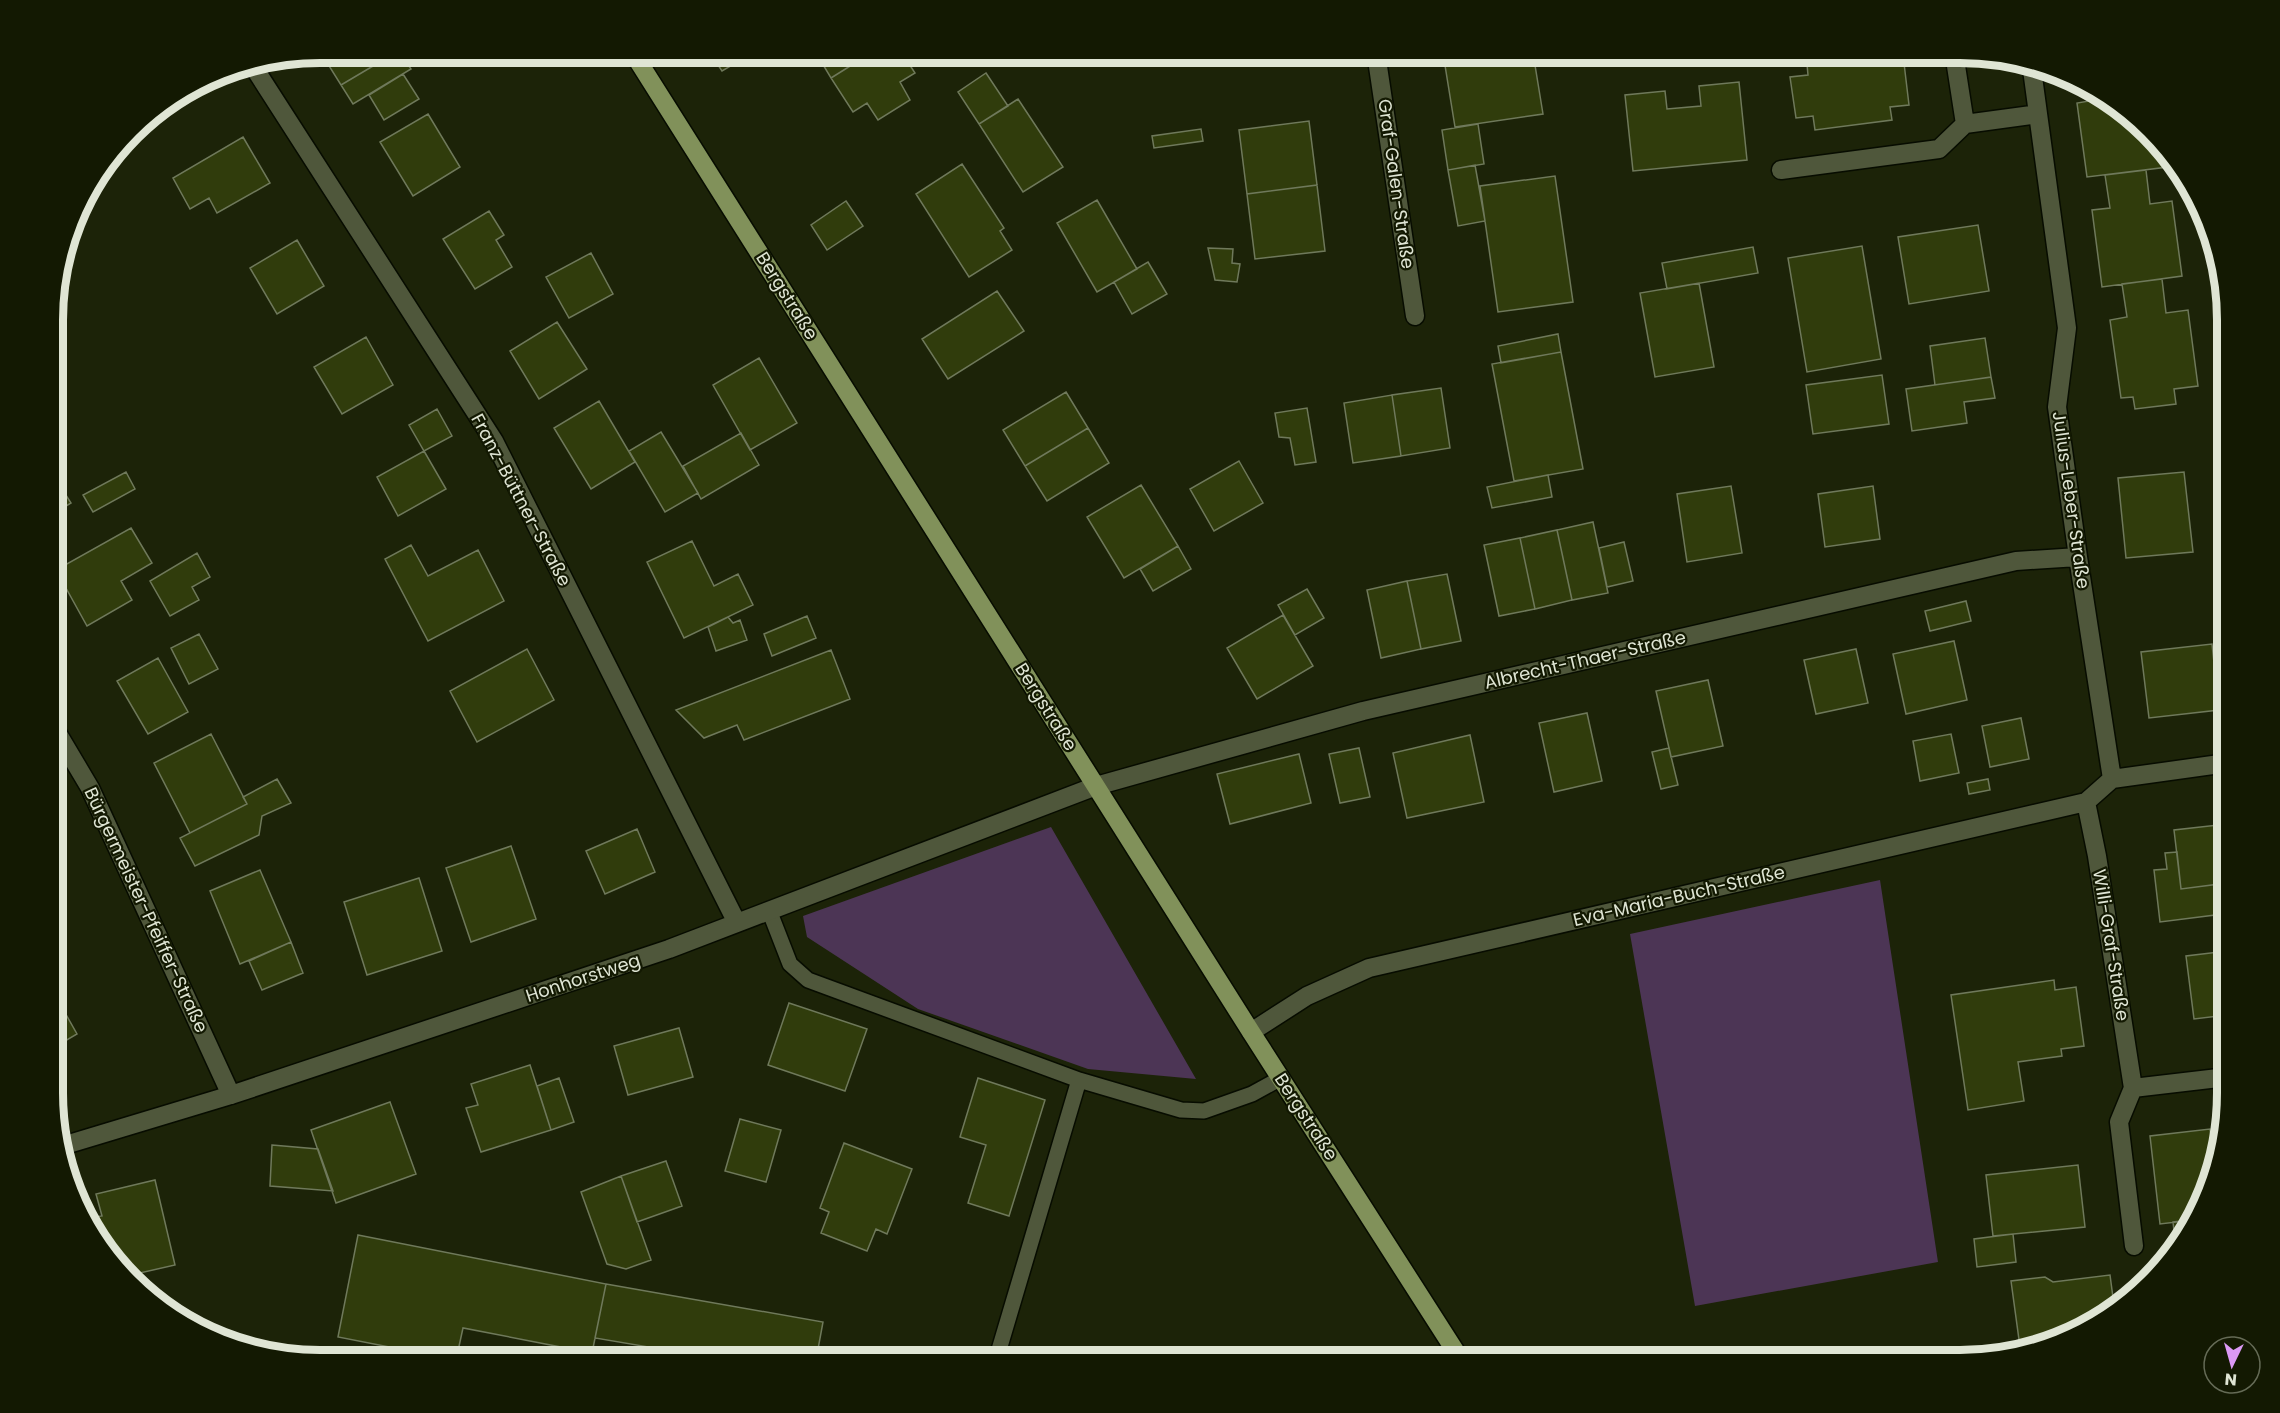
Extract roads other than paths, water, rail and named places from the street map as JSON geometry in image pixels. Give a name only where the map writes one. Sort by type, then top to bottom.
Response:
[{"type":"main road","name":"Bergstraße","points":[[640,63],[1251,1032],[1455,1350]]},
{"type":"street","name":"Graf-Galen-Straße","points":[[1378,63],[1415,316]]},
{"type":"street","points":[[1956,63],[1965,124]]},
{"type":"street","name":"Franz-Büttner-Straße","points":[[256,71],[494,441],[737,923]]},
{"type":"street","name":"Julius-Leber-Straße","points":[[2033,74],[2067,328],[2057,407],[2112,779]]},
{"type":"street","points":[[1781,170],[1939,148],[1965,124],[2038,114]]},
{"type":"street","name":"Albrecht-Thaer-Straße","points":[[1096,786],[1363,711],[2016,561],[2078,558]]},
{"type":"street","name":"Bürgermeister-Pfeiffer-Straße","points":[[63,742],[90,788],[231,1095]]},
{"type":"street","points":[[2112,779],[2217,764]]},
{"type":"street","name":"Eva-Maria-Buch-Straße","points":[[1251,1032],[1307,996],[1369,968],[2086,802],[2112,779]]},
{"type":"street","name":"Honhorstweg","points":[[68,1144],[231,1095],[669,949],[1096,786]]},
{"type":"street","name":"Willi-Graf-Straße","points":[[2086,802],[2097,856],[2133,1088]]},
{"type":"street","points":[[2134,1245],[2119,1122],[2133,1088],[2217,1078]]},
{"type":"lane","points":[[769,910],[790,964],[808,980],[1079,1080],[1181,1110],[1204,1111],[1252,1094],[1281,1078]]},
{"type":"lane","points":[[999,1350],[1079,1080]]}]
